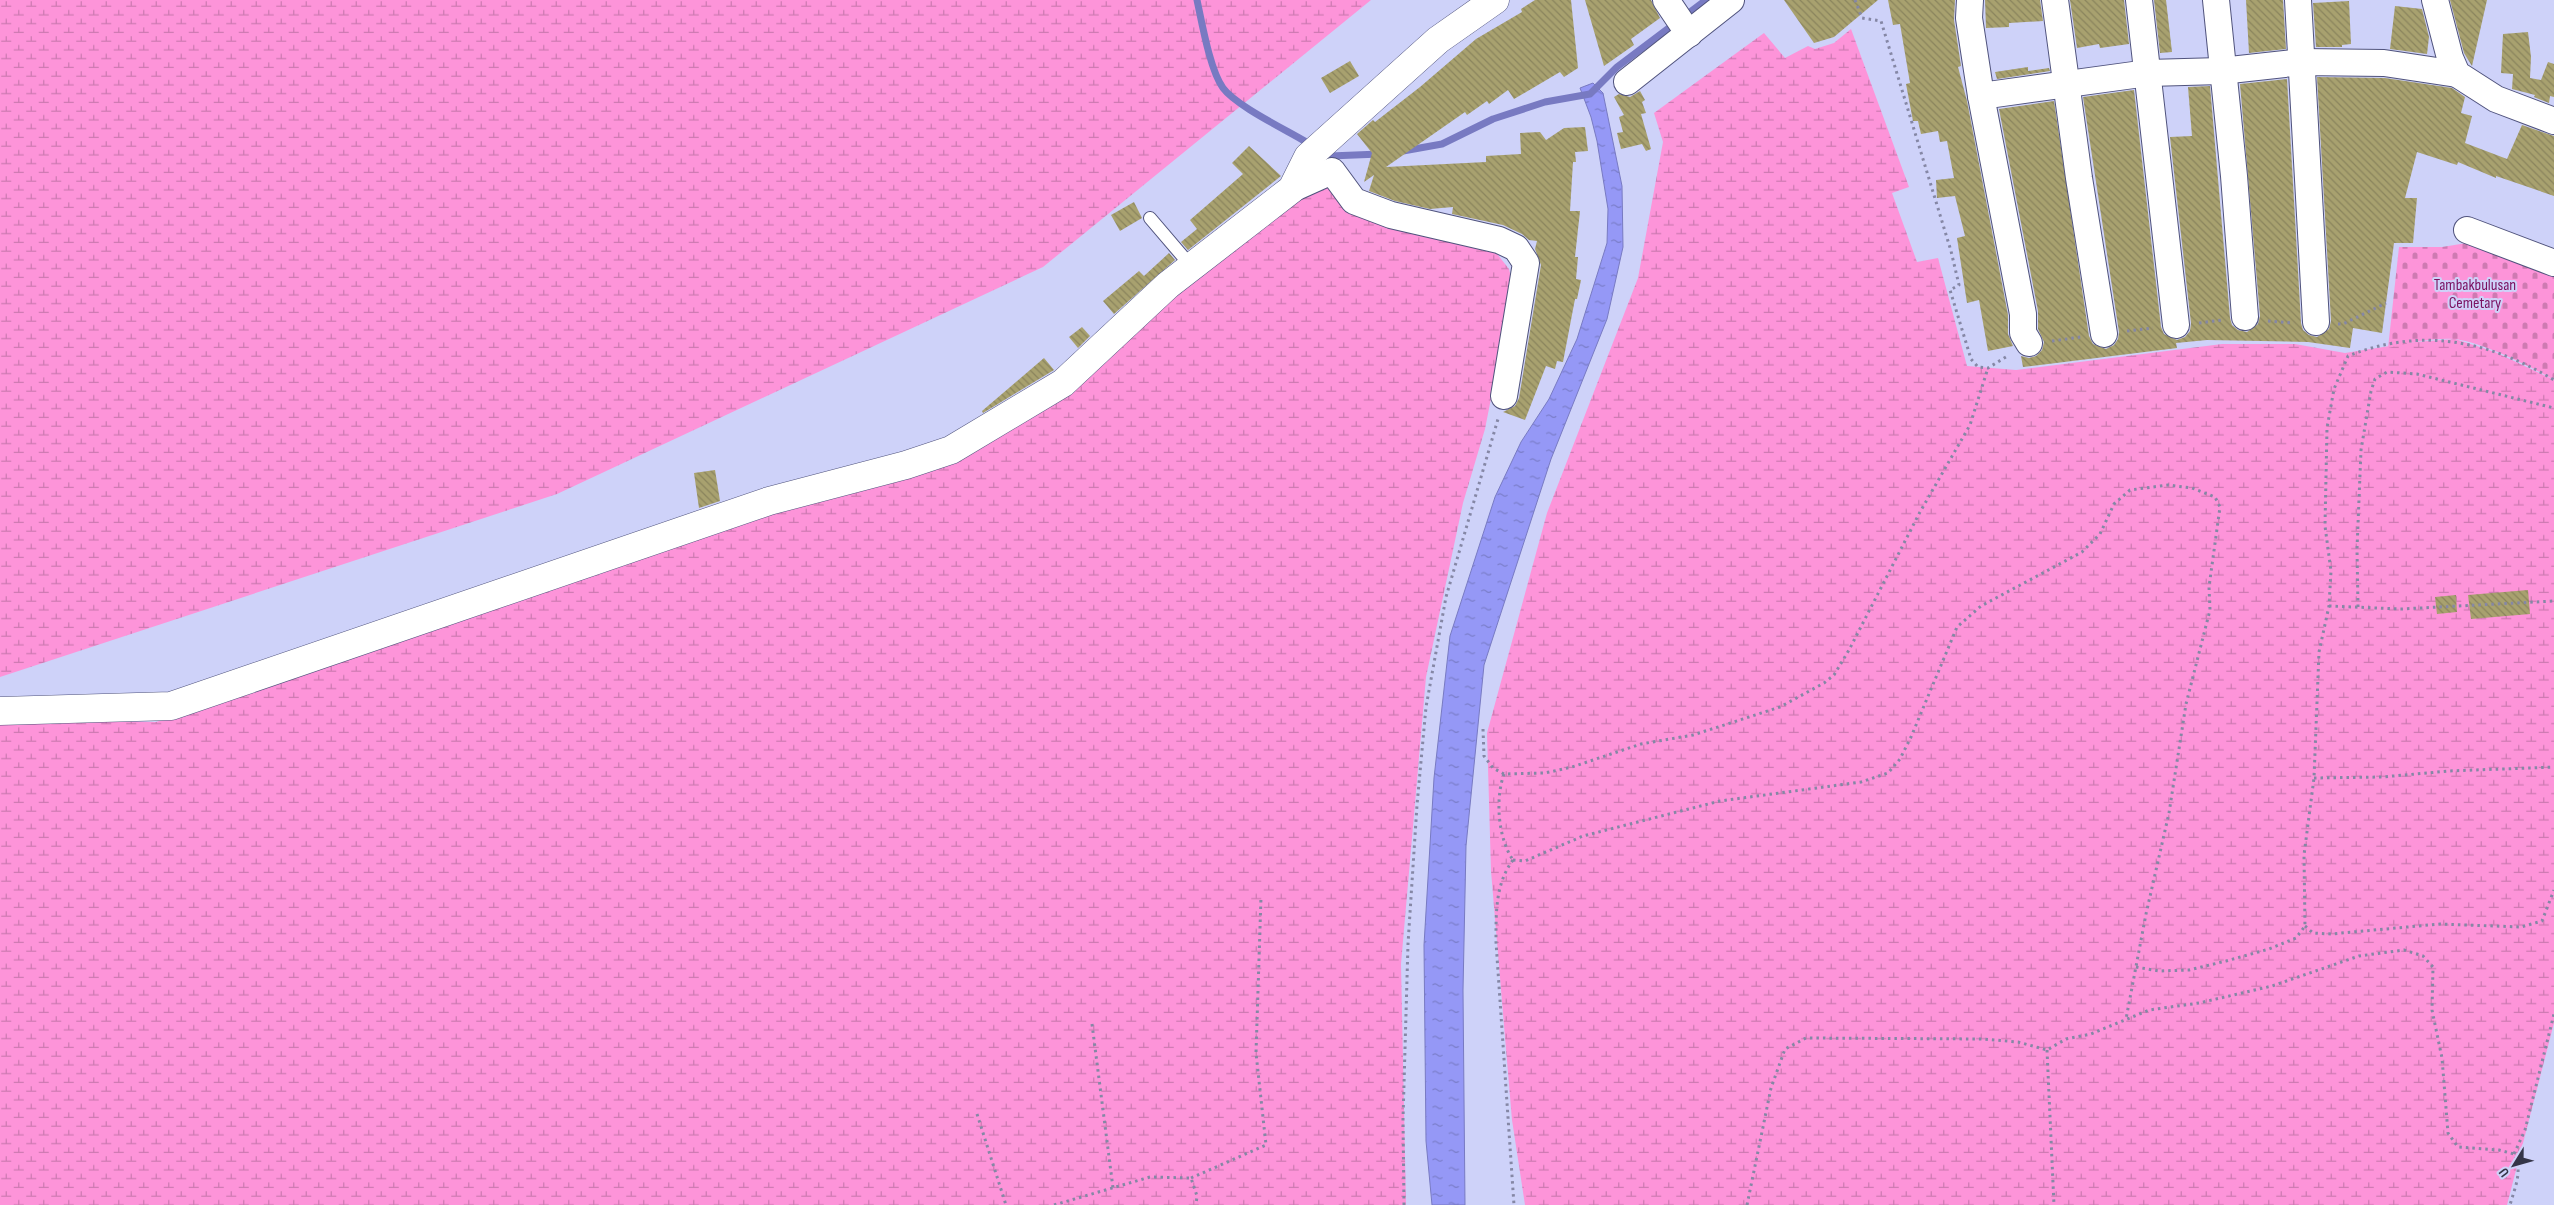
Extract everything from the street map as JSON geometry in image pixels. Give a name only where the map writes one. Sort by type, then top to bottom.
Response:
[{"type":"street","points":[[1292,189],[1317,149],[1438,40],[1495,0]]},
{"type":"street","points":[[1627,82],[1677,17],[1731,0]]},
{"type":"street","points":[[1970,0],[1969,18],[1980,96],[2023,314],[2023,333],[2029,343]]},
{"type":"street","points":[[2054,0],[2104,334]]},
{"type":"street","points":[[2139,0],[2176,325]]},
{"type":"street","points":[[2216,0],[2221,71],[2234,176],[2245,318]]},
{"type":"street","points":[[2298,0],[2316,322]]},
{"type":"street","points":[[2435,0],[2450,58],[2457,74]]},
{"type":"street","points":[[1980,96],[2148,73],[2221,71],[2302,62],[2384,63],[2457,74],[2496,100],[2554,121]]},
{"type":"street","points":[[0,711],[171,706],[205,697],[491,595],[769,501],[906,465],[951,450],[1063,383],[1168,284],[1292,189],[1332,171],[1354,201],[1391,215],[1500,240],[1516,248],[1526,263],[1504,396]]},
{"type":"street","points":[[2467,230],[2554,263]]},
{"type":"lane","points":[[1150,218],[1191,266]]},
{"type":"path","points":[[1855,0],[1862,18],[1881,21],[1951,250],[1959,285],[1950,290],[1965,345],[1971,359],[1978,366],[1988,368]]},
{"type":"path","points":[[2316,322],[2344,324],[2386,303]]},
{"type":"path","points":[[1483,729],[1484,756],[1493,768],[1504,774],[1545,773],[1572,767],[1641,744],[1693,735],[1780,706],[1824,683],[1834,675],[1920,512],[1970,425],[1988,368],[2029,343],[2176,325]]},
{"type":"path","points":[[2136,967],[2159,971],[2190,970],[2269,949],[2296,938],[2304,926],[2304,855],[2314,778],[2319,652],[2329,606],[2332,571],[2325,509],[2327,428],[2334,389],[2348,356],[2366,349],[2401,342],[2437,340],[2468,343],[2522,362],[2554,380]]},
{"type":"path","points":[[2358,607],[2357,549],[2361,450],[2369,398],[2375,380],[2387,372],[2416,374],[2554,408]]},
{"type":"path","points":[[1404,1205],[1403,1119],[1408,944],[1416,805],[1426,707],[1446,597],[1504,396]]},
{"type":"path","points":[[1513,860],[1525,861],[1583,836],[1720,800],[1861,782],[1888,773],[1900,759],[1911,737],[1957,627],[1981,606],[2082,552],[2100,534],[2114,504],[2130,490],[2168,485],[2192,488],[2215,497],[2220,507],[2210,587],[2210,610],[2186,704],[2169,813],[2146,914],[2126,1019]]},
{"type":"path","points":[[2329,606],[2401,609],[2554,601]]},
{"type":"path","points":[[2314,778],[2382,777],[2449,771],[2554,767]]},
{"type":"path","points":[[1504,774],[1500,786],[1501,820],[1508,852],[1513,860]]},
{"type":"path","points":[[1513,860],[1504,871],[1497,900],[1496,942],[1514,1205]]},
{"type":"path","points":[[2304,926],[2313,933],[2331,934],[2440,924],[2521,927],[2542,921],[2554,890]]},
{"type":"path","points":[[1054,1205],[1150,1178],[1191,1178],[1266,1145],[1256,1053],[1261,897]]},
{"type":"path","points":[[1747,1205],[1771,1088],[1785,1049],[1806,1038],[1983,1039],[2018,1042],[2046,1050],[2066,1039],[2091,1034],[2149,1010],[2199,1003],[2272,986],[2359,956],[2404,950],[2423,956],[2433,967],[2432,1010],[2442,1058],[2448,1133],[2458,1147],[2499,1150],[2514,1154]]},
{"type":"path","points":[[2510,1205],[2519,1174],[2518,1163],[2514,1154],[2525,1130],[2554,1014]]},
{"type":"path","points":[[1092,1024],[1113,1188]]},
{"type":"path","points":[[2046,1050],[2054,1205]]},
{"type":"path","points":[[977,1114],[1006,1205]]},
{"type":"path","points":[[1191,1178],[1197,1196],[1196,1205]]},
{"type":"green space","points":[[0,0],[1371,0],[1043,267],[557,494],[0,677]]},
{"type":"green space","points":[[1851,29],[1909,187],[1892,193],[1917,262],[1938,258],[1967,366],[2016,370],[2222,344],[2295,344],[2345,353],[2415,342],[2455,339],[2495,352],[2554,380],[2554,1023],[2507,1205],[1525,1205],[1512,1120],[1491,871],[1487,733],[1547,513],[1638,278],[1663,142],[1654,113],[1764,33],[1785,58],[1808,46],[1815,49],[1834,43]]},
{"type":"green space","points":[[1328,180],[1494,250],[1509,269],[1513,286],[1485,429],[1463,503],[1426,677],[1401,964],[1406,1205],[0,1205],[0,722],[50,720],[156,722],[280,683],[763,513],[921,470]]},
{"type":"green space","name":"Tambakbulusan Cemetary","points":[[2473,242],[2554,267],[2554,380],[2504,355],[2476,344],[2453,339],[2429,340],[2388,348],[2399,247],[2442,247]]},
{"type":"water","points":[[1593,83],[1603,93],[1622,186],[1623,247],[1607,319],[1551,459],[1484,665],[1466,846],[1463,990],[1465,1205],[1432,1205],[1426,1141],[1424,945],[1434,778],[1450,636],[1495,497],[1521,442],[1549,399],[1577,339],[1607,243],[1608,209],[1597,141],[1591,117],[1580,88]]},
{"type":"building","points":[[1535,0],[1571,0],[1578,68],[1564,77],[1560,72],[1514,99],[1508,90],[1489,104],[1487,101],[1467,115],[1465,112],[1386,167],[1486,162],[1486,156],[1521,154],[1520,133],[1540,132],[1546,140],[1564,128],[1585,127],[1588,151],[1575,152],[1576,162],[1573,162],[1570,211],[1580,211],[1575,257],[1578,257],[1576,279],[1581,280],[1577,299],[1575,299],[1563,362],[1557,361],[1555,369],[1546,366],[1525,420],[1503,412],[1515,406],[1519,398],[1541,265],[1535,249],[1537,241],[1529,240],[1522,234],[1503,225],[1452,214],[1453,207],[1430,209],[1395,201],[1369,191],[1374,175],[1364,182],[1372,153],[1357,134],[1373,120],[1375,122],[1420,87],[1476,39],[1522,12],[1521,9]]},
{"type":"building","points":[[1585,0],[1651,0],[1660,18],[1631,39],[1634,45],[1604,66]]},
{"type":"building","points":[[1784,0],[1878,0],[1834,37],[1814,43]]},
{"type":"building","points":[[1888,0],[1955,0],[1954,20],[1961,66],[1958,67],[1967,101],[2008,315],[2008,334],[2013,346],[1988,351],[1979,300],[1967,303],[1957,238],[1965,236],[1955,196],[1937,198],[1936,180],[1954,178],[1947,141],[1940,142],[1938,131],[1921,134],[1918,121],[1913,121],[1906,84],[1910,83],[1900,24],[1893,25]]},
{"type":"building","points":[[1985,0],[2040,0],[2043,21],[2009,23],[2009,27],[1986,28]]},
{"type":"building","points":[[2070,0],[2124,0],[2129,44],[2100,48],[2099,44],[2077,48]]},
{"type":"building","points":[[2154,0],[2166,0],[2172,52],[2160,53]]},
{"type":"building","points":[[2246,0],[2283,0],[2286,49],[2249,53]]},
{"type":"building","points":[[2450,0],[2487,0],[2472,66],[2464,53]]},
{"type":"building","points":[[2349,1],[2351,44],[2342,45],[2342,47],[2316,47],[2313,3]]},
{"type":"building","points":[[2395,6],[2422,9],[2429,37],[2427,54],[2390,49]]},
{"type":"building","points":[[2528,32],[2531,57],[2530,78],[2541,80],[2548,62],[2554,64],[2554,97],[2550,96],[2549,103],[2534,97],[2535,95],[2512,89],[2513,74],[2501,73],[2503,34]]},
{"type":"building","points":[[1350,61],[1359,76],[1330,93],[1321,78]]},
{"type":"building","points":[[2028,67],[2028,71],[2049,68],[2050,71],[1997,79],[1995,72]]},
{"type":"building","points":[[2317,77],[2385,78],[2452,88],[2465,97],[2461,113],[2472,116],[2465,143],[2507,159],[2522,125],[2554,136],[2554,196],[2496,176],[2496,178],[2458,162],[2457,165],[2417,152],[2405,198],[2417,198],[2413,243],[2394,243],[2382,333],[2353,328],[2350,348],[2308,342],[2207,340],[2176,343],[2177,348],[2023,367],[2021,356],[2029,358],[2036,356],[2042,350],[2044,342],[2038,329],[2038,311],[1999,109],[2054,101],[2089,336],[2093,344],[2106,349],[2114,345],[2118,339],[2119,332],[2083,97],[2134,90],[2161,327],[2164,334],[2177,340],[2185,337],[2190,331],[2191,323],[2170,137],[2192,136],[2188,87],[2210,86],[2230,318],[2232,325],[2238,330],[2247,332],[2258,324],[2260,316],[2240,84],[2287,79],[2301,323],[2303,330],[2309,335],[2317,337],[2329,329],[2331,321]]},
{"type":"building","points":[[1640,91],[1645,100],[1642,102],[1646,113],[1641,114],[1651,149],[1646,151],[1642,144],[1621,149],[1617,133],[1623,132],[1619,117],[1624,115],[1614,97],[1619,94],[1630,97]]},
{"type":"building","points":[[1249,146],[1281,176],[1188,250],[1181,242],[1197,229],[1190,220],[1243,174],[1232,163]]},
{"type":"building","points":[[1134,202],[1142,218],[1120,231],[1111,215]]},
{"type":"building","points":[[1169,253],[1175,260],[1114,314],[1103,301],[1139,271],[1144,276]]},
{"type":"building","points":[[1082,327],[1090,336],[1078,348],[1069,337]]},
{"type":"building","points":[[1044,358],[1054,370],[983,413],[982,411]]},
{"type":"building","points":[[715,470],[720,501],[699,508],[694,473]]},
{"type":"building","points":[[2528,590],[2530,614],[2471,619],[2468,595]]},
{"type":"building","points":[[2456,595],[2457,612],[2437,614],[2435,597]]},
{"type":"waterway","points":[[1197,0],[1210,58],[1223,88],[1252,111],[1313,146]]},
{"type":"waterway","points":[[1403,151],[1442,144],[1493,119],[1545,102],[1590,94],[1617,67],[1706,0]]},
{"type":"waterway","points":[[1322,152],[1330,156],[1380,154]]}]
